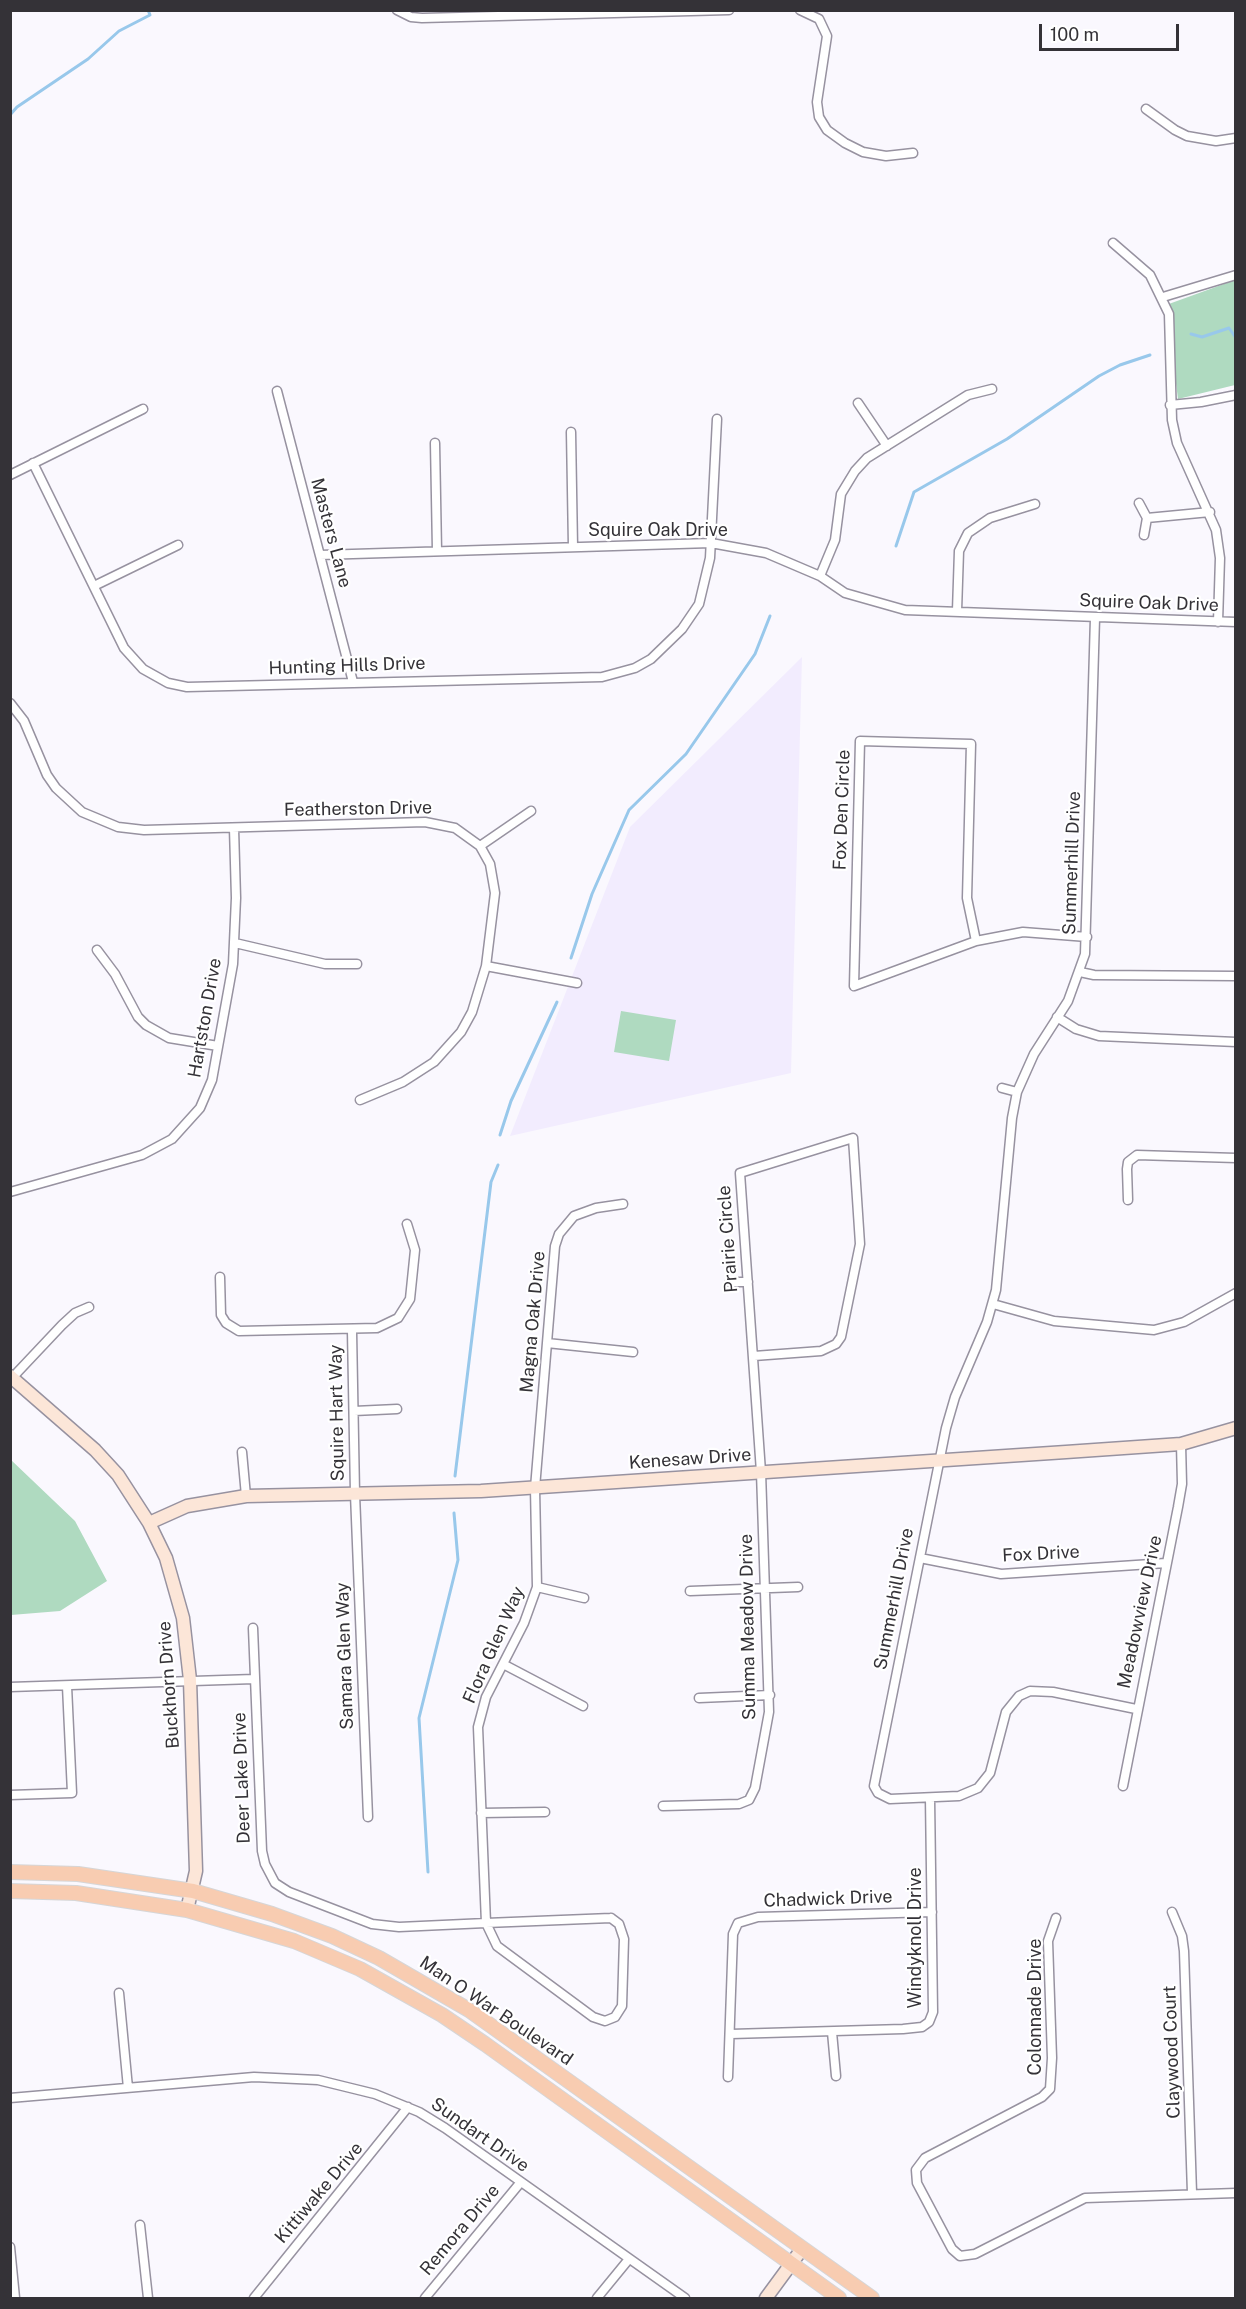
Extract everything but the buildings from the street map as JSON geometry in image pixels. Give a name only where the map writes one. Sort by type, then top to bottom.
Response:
[{"type":"main road","name":"Man O War Boulevard","points":[[10,1872],[78,1875],[193,1891],[272,1914],[332,1936],[420,1980],[469,2010],[872,2298]]},
{"type":"main road","name":"Man O War Boulevard","points":[[10,1891],[75,1893],[187,1910],[294,1941],[360,1969],[442,2015],[839,2298]]},
{"type":"street","points":[[397,10],[411,17],[422,18],[729,10]]},
{"type":"street","points":[[800,10],[819,20],[827,36],[817,102],[819,117],[827,130],[863,152],[886,156],[913,153]]},
{"type":"street","points":[[1146,109],[1174,130],[1187,136],[1216,141],[1236,138]]},
{"type":"street","points":[[1113,243],[1142,266],[1163,297],[1170,328],[1170,405],[1177,443],[1210,512],[1216,530],[1220,558],[1218,622]]},
{"type":"street","points":[[1163,297],[1236,276]]},
{"type":"street","points":[[820,576],[834,546],[841,494],[847,482],[867,458],[968,395],[992,389]]},
{"type":"street","name":"Masters Lane","points":[[277,391],[353,682]]},
{"type":"street","points":[[1170,405],[1201,402],[1236,394]]},
{"type":"street","points":[[858,403],[887,446]]},
{"type":"street","points":[[10,475],[143,409]]},
{"type":"street","name":"Hunting Hills Drive","points":[[33,463],[116,634],[133,660],[154,677],[168,683],[187,687],[602,677],[635,668],[663,649],[691,617],[704,591],[711,543],[717,418]]},
{"type":"street","points":[[571,432],[573,547]]},
{"type":"street","points":[[435,443],[437,551]]},
{"type":"street","points":[[1139,503],[1147,518],[1144,535]]},
{"type":"street","points":[[957,611],[959,551],[968,533],[990,518],[1035,504]]},
{"type":"street","points":[[1147,518],[1210,512]]},
{"type":"street","name":"Squire Oak Drive","points":[[320,555],[711,543],[766,553],[820,576],[845,593],[882,605],[927,612],[957,611],[1236,622]]},
{"type":"street","points":[[94,586],[178,545]]},
{"type":"street","name":"Summerhill Drive","points":[[1095,618],[1087,937],[1080,972],[1058,1017],[1034,1054],[1017,1092],[1012,1118],[999,1268],[993,1304],[950,1412],[873,1783],[878,1793],[890,1799],[959,1796],[983,1784],[995,1758],[1006,1712],[1011,1704],[1024,1693],[1044,1690],[1136,1708]]},
{"type":"street","name":"Featherston Drive","points":[[10,703],[24,721],[56,788],[82,812],[118,827],[144,830],[424,822],[455,828],[480,846]]},
{"type":"street","name":"Fox Den Circle","points":[[976,941],[967,898],[971,744],[860,741],[854,986],[976,941],[1023,932],[1087,937]]},
{"type":"street","points":[[360,1100],[419,1073],[447,1049],[461,1032],[472,1012],[486,966],[495,892],[490,864],[480,846],[531,811]]},
{"type":"street","name":"Hartston Drive","points":[[10,1192],[142,1155],[172,1139],[193,1119],[206,1096],[218,1046],[235,942],[234,828]]},
{"type":"street","points":[[235,942],[325,964],[357,964]]},
{"type":"street","points":[[97,950],[115,974],[138,1017],[146,1025],[169,1038],[218,1046]]},
{"type":"street","points":[[486,966],[577,983]]},
{"type":"street","points":[[1080,972],[1094,975],[1236,976]]},
{"type":"street","points":[[1058,1017],[1076,1029],[1098,1036],[1236,1042]]},
{"type":"street","points":[[1002,1088],[1017,1092]]},
{"type":"street","name":"Prairie Circle","points":[[754,1356],[821,1351],[836,1344],[841,1337],[860,1244],[853,1138],[740,1173],[761,1472]]},
{"type":"street","points":[[1128,1200],[1127,1169],[1132,1158],[1137,1155],[1236,1158]]},
{"type":"street","name":"Magna Oak Drive","points":[[535,1488],[553,1264],[559,1233],[574,1216],[596,1208],[623,1204]]},
{"type":"street","points":[[220,1277],[221,1315],[226,1323],[238,1331],[352,1331],[377,1328],[388,1324],[405,1310],[410,1299],[415,1250],[407,1224]]},
{"type":"street","points":[[730,1282],[748,1282]]},
{"type":"street","points":[[993,1304],[1054,1321],[1115,1329],[1154,1330],[1184,1323],[1236,1293]]},
{"type":"street","points":[[11,1377],[75,1313],[89,1307]]},
{"type":"street","name":"Squire Hart Way","points":[[352,1331],[355,1494]]},
{"type":"street","points":[[547,1343],[633,1352]]},
{"type":"street","name":"Buckhorn Drive","points":[[11,1377],[94,1450],[118,1475],[149,1523],[166,1558],[179,1599],[190,1680],[196,1852],[193,1891],[187,1910]]},
{"type":"street","points":[[354,1411],[397,1409]]},
{"type":"street","name":"Kenesaw Drive","points":[[149,1523],[196,1504],[246,1496],[535,1488],[1181,1444],[1236,1428]]},
{"type":"street","name":"Meadowview Drive","points":[[1123,1786],[1136,1708],[1182,1484],[1181,1444]]},
{"type":"street","points":[[242,1452],[246,1496]]},
{"type":"street","name":"Summa Meadow Drive","points":[[663,1806],[740,1803],[749,1800],[755,1788],[770,1695],[761,1472]]},
{"type":"street","name":"Flora Glen Way","points":[[486,1923],[478,1727],[486,1697],[531,1607],[537,1587],[535,1488]]},
{"type":"street","name":"Samara Glen Way","points":[[355,1494],[368,1817]]},
{"type":"street","name":"Fox Drive","points":[[920,1558],[1001,1574],[1166,1563]]},
{"type":"street","points":[[537,1587],[584,1598]]},
{"type":"street","points":[[690,1591],[798,1587]]},
{"type":"street","name":"Deer Lake Drive","points":[[253,1628],[261,1851],[275,1883],[289,1892],[372,1924],[399,1927],[486,1923],[611,1918],[619,1924],[624,1939],[622,2006],[619,2013],[605,2021],[593,2017],[497,1946],[486,1923]]},
{"type":"street","points":[[503,1664],[583,1706]]},
{"type":"street","points":[[10,1687],[254,1679]]},
{"type":"street","points":[[10,1795],[72,1793],[67,1686]]},
{"type":"street","points":[[699,1698],[770,1695]]},
{"type":"street","name":"Windyknoll Drive","points":[[731,2034],[912,2028],[922,2027],[929,2022],[933,2012],[930,1798]]},
{"type":"street","points":[[482,1813],[546,1812]]},
{"type":"street","name":"Chadwick Drive","points":[[728,2077],[733,1934],[741,1921],[758,1917],[932,1912]]},
{"type":"street","name":"Claywood Court","points":[[1172,1912],[1182,1936],[1184,1951],[1192,2193]]},
{"type":"street","name":"Colonnade Drive","points":[[1056,1918],[1048,1941],[1052,2058],[1050,2089],[1042,2097],[925,2158],[916,2170],[917,2183],[952,2249],[966,2257],[1084,2198],[1236,2193]]},
{"type":"street","points":[[119,1993],[128,2088]]},
{"type":"street","points":[[832,2032],[836,2076]]},
{"type":"street","name":"Sundart Drive","points":[[10,2098],[254,2076],[296,2078],[343,2085],[408,2107],[446,2128],[684,2298]]},
{"type":"street","name":"Kittiwake Drive","points":[[254,2298],[408,2107]]},
{"type":"street","name":"Remora Drive","points":[[425,2298],[520,2183]]},
{"type":"street","points":[[140,2225],[148,2298]]},
{"type":"street","points":[[10,2247],[15,2298]]},
{"type":"street","points":[[766,2298],[802,2249]]},
{"type":"street","points":[[597,2298],[629,2259]]},
{"type":"shaded area","points":[[802,657],[791,1073],[510,1136],[630,827]]},
{"type":"green space","points":[[1235,280],[1235,385],[1178,399],[1166,305]]},
{"type":"green space","points":[[621,1011],[676,1020],[669,1061],[614,1052]]},
{"type":"green space","points":[[10,1459],[75,1521],[107,1581],[60,1611],[11,1615]]},
{"type":"waterway","points":[[10,115],[17,107],[88,59],[119,31],[150,15],[148,10]]},
{"type":"waterway","points":[[10,166],[10,184]]},
{"type":"waterway","points":[[1191,334],[1202,337],[1229,328],[1236,338]]},
{"type":"waterway","points":[[896,546],[914,492],[1007,439],[1099,376],[1120,365],[1150,355]]},
{"type":"waterway","points":[[571,958],[592,894],[629,810],[686,754],[755,654],[770,616]]},
{"type":"waterway","points":[[500,1135],[511,1101],[557,1002]]},
{"type":"waterway","points":[[455,1476],[491,1182],[498,1165]]},
{"type":"waterway","points":[[428,1872],[419,1718],[458,1560],[454,1513]]}]
